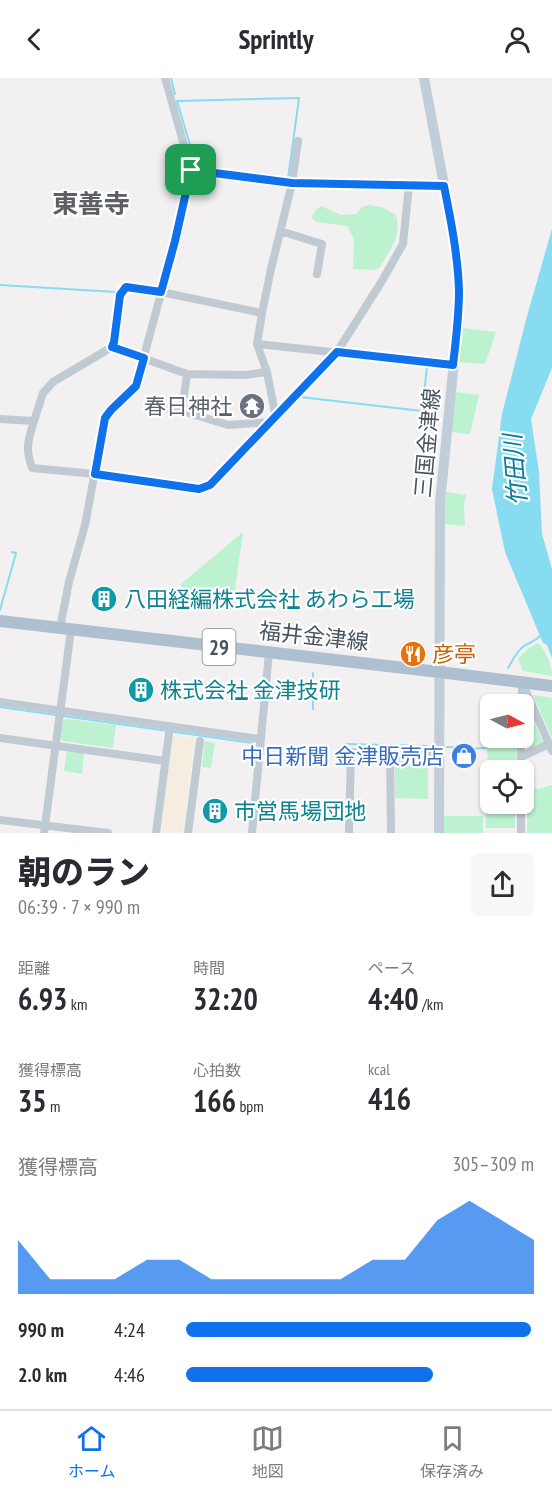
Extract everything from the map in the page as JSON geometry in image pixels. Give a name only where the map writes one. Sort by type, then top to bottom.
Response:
[{"type":"main road","name":"三国金津線","points":[[424,78],[455,244],[459,290],[441,503],[439,833]]},
{"type":"main road","name":"福井金津線","points":[[0,621],[552,686]]},
{"type":"street","points":[[44,829],[60,710],[69,582],[85,525],[105,418],[136,386],[175,241],[191,170],[165,78]]},
{"type":"street","points":[[274,420],[267,372],[257,344],[292,183],[298,141]]},
{"type":"street","points":[[191,170],[292,183],[444,186]]},
{"type":"street","points":[[262,313],[126,287],[120,295],[112,347],[53,382],[43,393],[27,446],[32,468],[95,474],[199,489],[210,485],[337,352],[403,244],[409,185]]},
{"type":"street","points":[[280,231],[322,244],[317,274]]},
{"type":"street","points":[[257,344],[453,365]]},
{"type":"street","points":[[112,347],[187,374],[245,375],[267,372]]},
{"type":"street","points":[[182,411],[187,374]]},
{"type":"street","points":[[154,406],[182,411],[228,425],[274,420]]},
{"type":"street","points":[[0,419],[34,421]]},
{"type":"street","points":[[252,833],[269,652]]},
{"type":"street","points":[[523,694],[524,682]]},
{"type":"street","points":[[521,748],[521,757],[550,748],[524,682]]},
{"type":"street","points":[[0,702],[260,739]]},
{"type":"street","points":[[156,833],[170,726]]},
{"type":"street","points":[[0,738],[165,761]]},
{"type":"street","points":[[188,833],[200,741]]},
{"type":"street","points":[[349,833],[351,752],[439,756]]},
{"type":"street","points":[[390,753],[391,833]]},
{"type":"street","points":[[521,814],[521,833]]},
{"type":"street","points":[[0,820],[44,829],[108,833]]},
{"type":"green space","points":[[368,205],[382,207],[396,215],[396,237],[379,268],[375,270],[353,269],[354,239],[347,226],[317,222],[311,218],[321,206],[341,215],[356,214],[362,207]]},
{"type":"green space","points":[[463,328],[496,332],[485,364],[459,362]]},
{"type":"green space","points":[[456,392],[479,395],[470,434],[451,432]]},
{"type":"green space","points":[[446,492],[466,495],[465,526],[443,524]]},
{"type":"green space","points":[[243,532],[232,610],[179,603],[181,584]]},
{"type":"green space","points":[[538,643],[548,658],[552,676],[523,671],[518,658]]},
{"type":"green space","points":[[534,695],[552,698],[552,738],[534,697]]},
{"type":"green space","points":[[67,719],[116,725],[113,748],[63,741],[61,738],[63,721]]},
{"type":"green space","points":[[534,722],[543,743],[534,747]]},
{"type":"green space","points":[[205,741],[215,743],[211,768],[202,767]]},
{"type":"green space","points":[[517,748],[516,760],[488,760],[487,749]]},
{"type":"green space","points":[[67,751],[84,753],[82,774],[64,771]]},
{"type":"green space","points":[[399,758],[425,759],[428,762],[428,799],[395,798],[395,761]]},
{"type":"green space","points":[[552,785],[552,833],[527,833],[527,814],[534,814],[534,788],[539,789]]},
{"type":"green space","points":[[486,814],[515,814],[515,828],[486,828]]},
{"type":"green space","points":[[444,816],[483,816],[483,833],[444,833]]},
{"type":"sand","points":[[173,736],[194,739],[182,832],[161,830]]},
{"type":"water","name":"竹田川","points":[[552,229],[552,368],[531,419],[539,472],[542,534],[552,569],[552,658],[547,645],[543,643],[505,552],[492,489],[502,414]]},
{"type":"waterway","points":[[171,78],[175,94]]},
{"type":"waterway","points":[[193,155],[177,101],[299,98],[288,179]]},
{"type":"waterway","points":[[0,285],[116,292]]},
{"type":"waterway","points":[[428,357],[440,359]]},
{"type":"waterway","points":[[300,397],[422,411],[427,367]]},
{"type":"waterway","points":[[0,610],[16,553],[12,552]]},
{"type":"waterway","points":[[508,668],[521,648],[541,635]]},
{"type":"waterway","points":[[313,673],[313,709]]},
{"type":"waterway","points":[[0,707],[252,743]]},
{"type":"waterway","points":[[345,744],[427,746]]},
{"type":"waterway","points":[[447,747],[480,748]]},
{"type":"place","name":"春日神社","points":[[252,406]]},
{"type":"place","name":"八田経編株式会社 あわら工場","points":[[104,599]]},
{"type":"place","name":"彦亭","points":[[413,654]]},
{"type":"place","name":"株式会社 金津技研","points":[[141,690]]},
{"type":"place","name":"中日新聞 金津販売店","points":[[464,756]]},
{"type":"place","name":"市営馬場団地","points":[[215,811]]},
{"type":"district","name":"東善寺","points":[[91,203]]},
{"type":"route","points":[[191,170],[292,183],[444,186],[455,244],[459,290],[453,365],[337,352],[210,485],[199,489],[95,474],[105,418],[136,386],[144,358],[112,347],[120,295],[126,287],[161,292],[191,170]]}]
